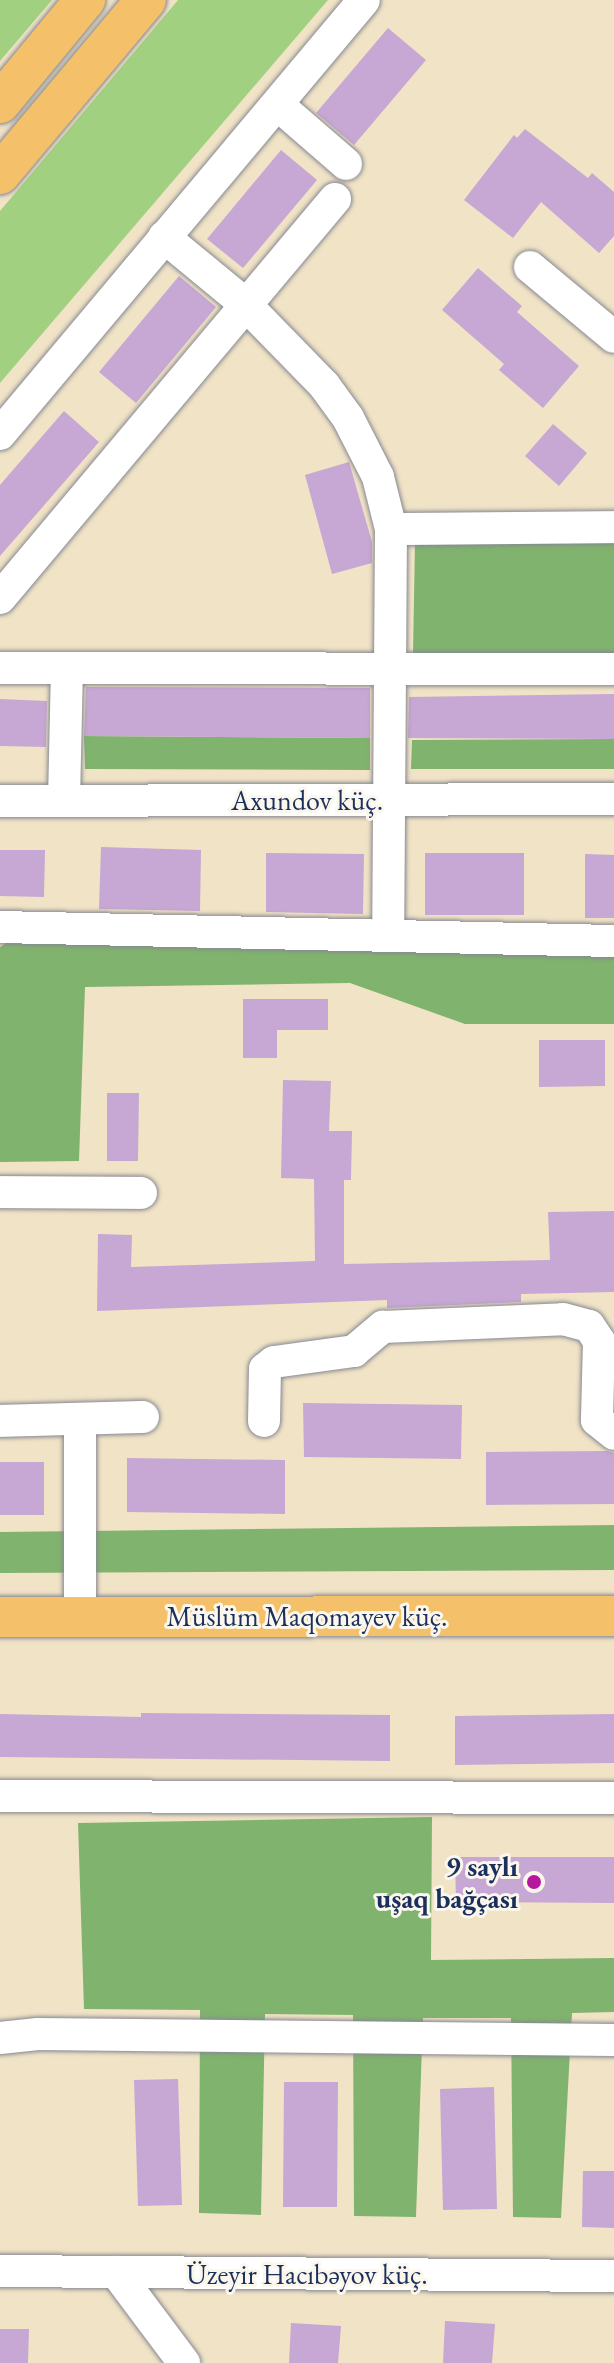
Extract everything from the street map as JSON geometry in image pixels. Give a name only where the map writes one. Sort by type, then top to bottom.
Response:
[{"type":"main road","points":[[0,103],[85,0]]},
{"type":"main road","points":[[0,174],[146,0]]},
{"type":"main road","name":"Müslüm Maqomayev küç.","points":[[0,1617],[614,1616]]},
{"type":"street","points":[[0,434],[364,0]]},
{"type":"street","points":[[278,105],[346,164]]},
{"type":"street","points":[[0,598],[244,303],[335,199]]},
{"type":"street","points":[[164,237],[244,303],[324,385],[348,418],[378,477],[391,529],[388,936]]},
{"type":"street","points":[[530,267],[614,337]]},
{"type":"street","points":[[391,529],[614,527]]},
{"type":"street","points":[[0,668],[614,669]]},
{"type":"street","points":[[64,800],[67,669]]},
{"type":"street","name":"Axundov küç.","points":[[0,801],[614,799]]},
{"type":"street","points":[[0,927],[614,941]]},
{"type":"street","points":[[0,1192],[141,1193]]},
{"type":"street","points":[[264,1421],[265,1369],[274,1362],[354,1351],[383,1327],[563,1319],[589,1326],[599,1341],[597,1420],[614,1434]]},
{"type":"street","points":[[0,1421],[143,1417]]},
{"type":"street","points":[[80,1421],[80,1616]]},
{"type":"street","points":[[0,1796],[614,1798]]},
{"type":"street","points":[[0,2038],[38,2034],[614,2040]]},
{"type":"street","name":"Üzeyir Hacıbəyov küç.","points":[[0,2271],[614,2276]]},
{"type":"street","points":[[116,2272],[184,2363]]},
{"type":"green space","points":[[0,0],[52,0],[0,61]]},
{"type":"green space","points":[[178,0],[328,0],[0,383],[0,211]]},
{"type":"green space","points":[[415,541],[614,543],[614,656],[413,654]]},
{"type":"green space","points":[[84,736],[370,738],[370,770],[85,769]]},
{"type":"green space","points":[[614,739],[614,769],[411,769],[412,740]]},
{"type":"green space","points":[[6,943],[614,952],[614,1024],[465,1024],[350,983],[85,987],[79,1161],[0,1162],[0,947]]},
{"type":"green space","points":[[614,1525],[614,1570],[0,1573],[0,1532]]},
{"type":"green space","points":[[432,1817],[431,1960],[614,1958],[614,2012],[572,2013],[561,2218],[513,2217],[511,2018],[423,2018],[416,2217],[354,2216],[353,2015],[265,2014],[261,2215],[199,2213],[200,2010],[84,2009],[78,1823]]},
{"type":"building","points":[[388,28],[426,60],[354,145],[316,113]]},
{"type":"building","points":[[525,129],[588,178],[592,173],[614,192],[614,236],[599,253],[541,202],[513,238],[464,200],[514,135],[517,138]]},
{"type":"building","points":[[281,150],[317,180],[243,268],[207,239]]},
{"type":"building","points":[[478,268],[522,306],[517,312],[579,366],[543,408],[499,370],[504,364],[442,310]]},
{"type":"building","points":[[179,276],[216,307],[136,403],[99,372]]},
{"type":"building","points":[[64,411],[99,442],[0,556],[0,485]]},
{"type":"building","points":[[553,424],[587,453],[559,486],[525,456]]},
{"type":"building","points":[[349,462],[372,542],[372,563],[332,574],[305,475]]},
{"type":"building","points":[[86,687],[370,688],[370,738],[84,736]]},
{"type":"building","points":[[614,694],[614,739],[408,738],[409,697]]},
{"type":"building","points":[[0,699],[47,701],[46,747],[0,746]]},
{"type":"building","points":[[101,847],[201,850],[200,911],[99,909]]},
{"type":"building","points":[[0,850],[45,850],[44,897],[0,896]]},
{"type":"building","points":[[266,853],[364,854],[363,914],[266,912]]},
{"type":"building","points":[[425,853],[524,853],[524,915],[425,915]]},
{"type":"building","points":[[585,854],[614,855],[614,918],[585,918]]},
{"type":"building","points":[[243,999],[328,999],[328,1030],[277,1030],[277,1058],[243,1058]]},
{"type":"building","points":[[539,1040],[605,1040],[605,1086],[539,1087]]},
{"type":"building","points":[[283,1080],[331,1081],[329,1131],[352,1131],[351,1180],[344,1180],[344,1264],[550,1260],[548,1212],[614,1211],[614,1292],[521,1294],[521,1302],[387,1308],[387,1300],[97,1311],[98,1234],[132,1235],[131,1267],[315,1261],[314,1179],[281,1178]]},
{"type":"building","points":[[107,1093],[139,1093],[138,1161],[107,1161]]},
{"type":"building","points":[[303,1403],[462,1405],[461,1459],[304,1457]]},
{"type":"building","points":[[486,1452],[614,1453],[614,1504],[486,1505]]},
{"type":"building","points":[[127,1458],[285,1460],[285,1514],[127,1512]]},
{"type":"building","points":[[0,1462],[44,1462],[44,1515],[0,1515]]},
{"type":"building","points":[[141,1713],[390,1715],[390,1761],[0,1757],[0,1714],[141,1717]]},
{"type":"building","points":[[614,1714],[614,1763],[455,1765],[455,1716]]},
{"type":"building","points":[[455,1857],[614,1857],[614,1903],[456,1902]]},
{"type":"building","points":[[178,2079],[182,2205],[138,2206],[134,2080]]},
{"type":"building","points":[[284,2082],[338,2082],[337,2207],[283,2207]]},
{"type":"building","points":[[494,2087],[497,2209],[443,2210],[440,2089]]},
{"type":"building","points":[[583,2171],[614,2171],[614,2228],[582,2227]]},
{"type":"building","points":[[445,2321],[495,2324],[492,2363],[443,2363]]},
{"type":"building","points":[[291,2323],[341,2326],[338,2363],[289,2363]]},
{"type":"building","points":[[0,2329],[29,2329],[28,2363],[0,2363]]},
{"type":"place","name":"9 saylı uşaq bağçası","points":[[534,1882]]}]
